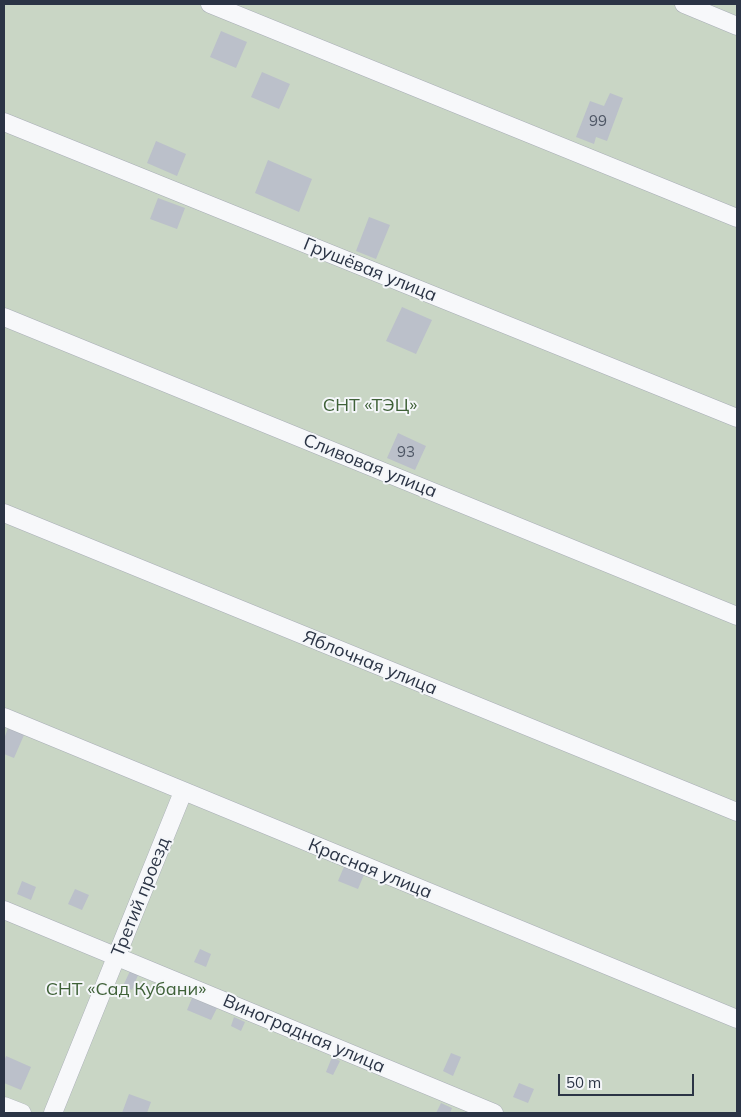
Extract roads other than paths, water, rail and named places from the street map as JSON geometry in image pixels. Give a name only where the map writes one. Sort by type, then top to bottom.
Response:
[{"type":"street","points":[[210,4],[737,218]]},
{"type":"street","points":[[684,4],[737,26]]},
{"type":"street","name":"Грушёвая улица","points":[[4,122],[737,418]]},
{"type":"street","name":"Сливовая улица","points":[[4,317],[737,616]]},
{"type":"street","name":"Яблочная улица","points":[[4,513],[737,812]]},
{"type":"street","name":"Красная улица","points":[[4,717],[737,1019]]},
{"type":"street","name":"Третий проезд","points":[[53,1113],[183,792]]},
{"type":"street","name":"Виноградная улица","points":[[4,910],[494,1113]]},
{"type":"street","points":[[4,1106],[22,1113]]},
{"type":"park label","name":"СНТ «ТЭЦ»","points":[[370,406]]},
{"type":"park label","name":"СНТ «Сад Кубани»","points":[[126,990]]}]
